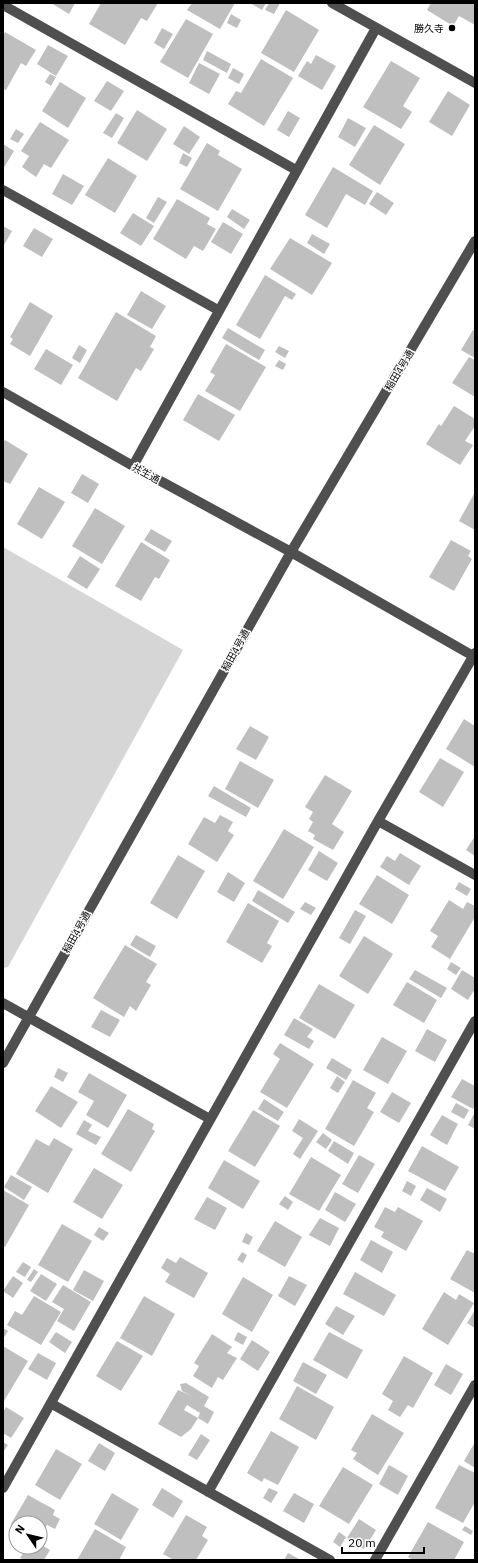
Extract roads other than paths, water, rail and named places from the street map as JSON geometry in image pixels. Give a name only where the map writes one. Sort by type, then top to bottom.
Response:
[{"type":"street","points":[[332,3],[475,83]]},
{"type":"street","points":[[3,5],[296,170]]},
{"type":"street","points":[[133,466],[218,310],[376,28]]},
{"type":"street","points":[[3,190],[218,310]]},
{"type":"street","name":"稲田4号通","points":[[3,1063],[291,552],[475,241]]},
{"type":"street","name":"共生通","points":[[3,392],[133,466],[291,552],[474,655]]},
{"type":"street","points":[[3,1488],[52,1404],[378,821],[474,655]]},
{"type":"street","points":[[378,821],[475,875]]},
{"type":"street","points":[[3,1003],[210,1119]]},
{"type":"street","points":[[208,1492],[475,1021]]},
{"type":"street","points":[[375,1560],[475,1385]]},
{"type":"street","points":[[52,1404],[330,1560]]},
{"type":"place","name":"勝久寺","points":[[452,28]]}]
